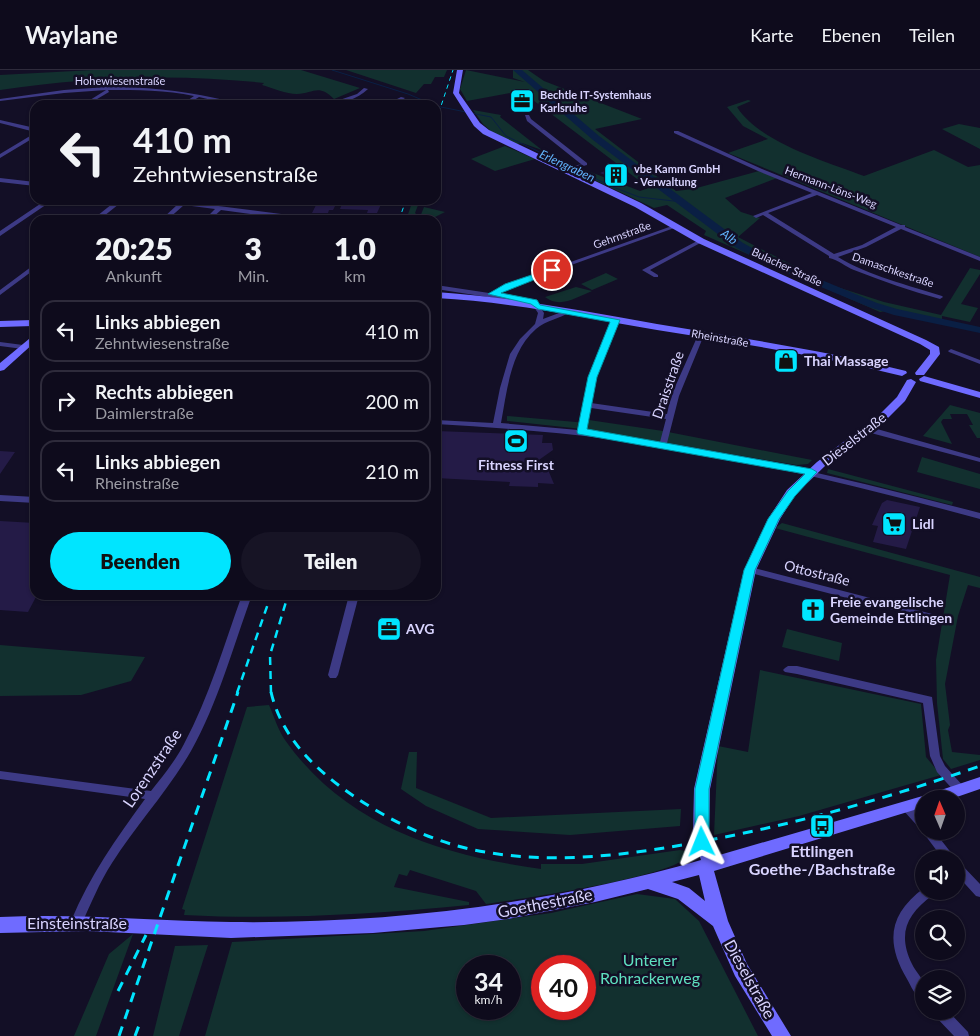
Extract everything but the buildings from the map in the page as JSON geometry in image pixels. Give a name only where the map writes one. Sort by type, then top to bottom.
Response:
[{"type":"street","name":"Bulacher Straße","points":[[460,70],[455,90],[479,127],[486,132],[571,169],[701,241],[931,347]]},
{"type":"street","points":[[342,100],[359,95],[366,89]]},
{"type":"street","points":[[92,100],[108,90]]},
{"type":"street","name":"Hohewiesenstraße","points":[[0,100],[108,90],[157,90],[216,100]]},
{"type":"street","points":[[191,100],[198,96]]},
{"type":"street","points":[[399,100],[403,98]]},
{"type":"street","points":[[527,116],[529,120],[585,164],[571,169]]},
{"type":"street","points":[[0,121],[30,129]]},
{"type":"street","name":"Hermann-Löns-Weg","points":[[676,132],[817,193],[903,226],[980,259]]},
{"type":"street","points":[[0,156],[30,138]]},
{"type":"street","points":[[0,180],[30,183]]},
{"type":"street","points":[[756,216],[817,193]]},
{"type":"street","points":[[0,234],[43,205]]},
{"type":"street","points":[[102,215],[114,205]]},
{"type":"street","points":[[170,215],[182,205]]},
{"type":"street","points":[[202,205],[274,215]]},
{"type":"street","points":[[212,215],[220,208]]},
{"type":"street","name":"Damaschkestraße","points":[[764,213],[831,257],[881,278],[940,297]]},
{"type":"street","points":[[831,257],[864,246],[903,226]]},
{"type":"street","name":"Gehrnstraße","points":[[492,294],[508,286],[674,227]]},
{"type":"street","points":[[656,276],[645,270],[701,241]]},
{"type":"street","points":[[0,293],[30,270]]},
{"type":"street","name":"Rheinstraße","points":[[441,288],[534,302],[538,307]]},
{"type":"street","name":"Rheinstraße","points":[[441,296],[538,307],[845,360],[914,376],[980,395]]},
{"type":"street","points":[[538,307],[541,314],[538,323]]},
{"type":"street","points":[[497,424],[511,357],[521,340],[538,323],[567,312]]},
{"type":"street","points":[[582,432],[593,377],[616,320]]},
{"type":"street","points":[[0,325],[30,332]]},
{"type":"street","points":[[0,344],[30,333]]},
{"type":"street","points":[[0,368],[30,334]]},
{"type":"street","name":"Draisstraße","points":[[663,444],[669,417],[684,372],[701,335]]},
{"type":"street","name":"Dieselstraße","points":[[782,1036],[741,970],[719,922],[701,836],[702,789],[750,570],[774,519],[792,493],[812,472],[883,417],[902,399],[914,376],[935,354],[935,349],[931,347]]},
{"type":"street","points":[[951,351],[980,362]]},
{"type":"street","points":[[587,405],[669,417]]},
{"type":"street","points":[[441,422],[497,424],[582,432],[663,444],[812,472],[980,516]]},
{"type":"street","points":[[874,431],[980,460]]},
{"type":"street","points":[[0,498],[30,500]]},
{"type":"street","name":"Ottostraße","points":[[750,570],[936,618]]},
{"type":"street","name":"Lorenzstraße","points":[[77,921],[98,872],[176,767],[196,730],[245,600]]},
{"type":"street","points":[[333,675],[353,600]]},
{"type":"street","points":[[788,670],[797,670],[928,700],[935,756],[941,769],[960,790],[980,783]]},
{"type":"street","points":[[0,775],[153,796]]},
{"type":"street","name":"Goethestraße","points":[[155,925],[221,929],[279,929],[422,922],[549,904],[649,882],[708,866],[915,804]]},
{"type":"street","points":[[907,807],[915,816]]},
{"type":"street","points":[[934,840],[943,850]]},
{"type":"street","points":[[965,879],[980,892]]},
{"type":"street","name":"Dieselstraße","points":[[649,882],[683,893],[719,922]]},
{"type":"street","points":[[915,980],[907,967],[900,948],[898,935],[900,921],[909,906],[917,900]]},
{"type":"street","name":"Einsteinstraße","points":[[0,925],[77,921],[155,925]]},
{"type":"street","points":[[948,1020],[963,1036]]},
{"type":"green space","points":[[93,70],[301,70],[360,88],[334,99],[324,91],[319,90],[303,94],[293,94],[262,85],[264,83],[165,77],[99,79],[0,90],[0,75]]},
{"type":"green space","points":[[346,70],[447,70],[444,77],[435,77],[431,84],[424,84],[416,93]]},
{"type":"green space","points":[[466,70],[525,82],[513,78],[513,70],[528,70],[544,81],[642,119],[595,129],[676,191],[693,189],[759,171],[777,178],[725,198],[741,212],[760,218],[738,237],[831,285],[884,302],[941,315],[970,268],[980,270],[980,274],[961,304],[978,308],[970,322],[942,316],[942,321],[891,310],[880,312],[704,235],[706,231],[667,205],[654,208],[573,170],[580,168],[640,191],[649,188],[521,91],[467,101],[460,89]]},
{"type":"green space","points":[[748,100],[751,101],[737,107],[747,120],[761,131],[794,149],[864,176],[934,150],[968,167],[980,165],[980,257],[728,153],[768,139],[743,126],[727,107]]},
{"type":"green space","points":[[473,110],[501,115],[500,117],[542,150],[522,143],[517,144],[492,132],[483,124]]},
{"type":"green space","points":[[959,124],[980,128],[980,149],[942,129]]},
{"type":"green space","points":[[505,146],[535,159],[495,171],[471,159]]},
{"type":"green space","points":[[411,205],[418,205],[415,213],[418,215],[408,215]]},
{"type":"green space","points":[[424,207],[445,212],[439,215],[421,215]]},
{"type":"green space","points":[[606,273],[618,279],[592,290],[581,284]]},
{"type":"green space","points":[[576,287],[592,291],[563,302],[557,302],[545,297]]},
{"type":"green space","points":[[950,405],[980,413],[980,438],[977,438],[969,425],[973,425],[967,414],[950,414],[952,419],[943,419],[941,422],[952,444],[923,436]]},
{"type":"green space","points":[[507,416],[587,423],[589,420],[663,431],[812,460],[808,464],[797,465],[582,429],[507,421]]},
{"type":"green space","points":[[922,457],[980,474],[980,489],[917,472]]},
{"type":"green space","points":[[828,469],[953,502],[952,505],[827,473]]},
{"type":"green space","points":[[782,523],[980,577],[980,588],[968,585],[958,616],[945,684],[950,725],[948,730],[952,752],[980,755],[980,760],[951,769],[943,759],[937,703],[936,660],[950,575],[775,528]]},
{"type":"green space","points":[[787,629],[842,643],[839,661],[782,647]]},
{"type":"green space","points":[[0,645],[145,657],[131,681],[81,695],[0,696]]},
{"type":"green space","points":[[760,670],[921,704],[926,757],[941,775],[799,816],[714,835],[718,746],[748,752]]},
{"type":"green space","points":[[269,705],[285,740],[309,770],[366,815],[432,845],[467,855],[541,869],[541,864],[582,864],[680,850],[690,852],[691,854],[679,863],[629,879],[486,904],[476,891],[410,870],[407,876],[399,874],[394,887],[469,902],[469,905],[326,915],[255,917],[184,915],[185,910],[182,909],[247,707]]},
{"type":"green space","points":[[409,752],[417,752],[416,788],[491,818],[681,809],[680,826],[570,835],[478,829],[426,806],[401,789]]},
{"type":"green space","name":"Unterer Rohrackerweg","points":[[637,894],[675,899],[699,921],[758,1036],[205,1036],[232,942],[424,931],[551,913]]},
{"type":"green space","points":[[133,934],[96,1036],[74,1036],[109,954]]},
{"type":"green space","points":[[208,945],[179,1036],[153,1036],[175,946]]},
{"type":"waterway","name":"Erlengraben","points":[[332,70],[422,100]]},
{"type":"waterway","name":"Alb","points":[[517,70],[596,138],[739,245],[772,263],[873,305],[894,312],[980,330]]},
{"type":"waterway","name":"Erlengraben","points":[[441,107],[491,117],[506,136],[613,187],[639,197],[682,202]]},
{"type":"railway","points":[[441,106],[453,70]]},
{"type":"railway","points":[[401,215],[404,205]]},
{"type":"railway","points":[[237,693],[269,600]]},
{"type":"railway","points":[[271,693],[270,655],[286,600]]},
{"type":"railway","points":[[119,1036],[238,692]]},
{"type":"railway","points":[[271,692],[283,725],[292,739],[315,765],[355,797],[397,822],[427,836],[458,846],[502,855],[558,858],[586,857],[614,855],[698,842],[840,810],[980,766]]},
{"type":"railway","points":[[118,991],[146,935]]},
{"type":"railway","points":[[135,1036],[141,1020]]},
{"type":"place","name":"Bechtle IT-Systemhaus Karlsruhe","points":[[522,101]]},
{"type":"place","name":"vbe Kamm GmbH - Verwaltung","points":[[616,175]]},
{"type":"place","name":"Thai Massage","points":[[786,361]]},
{"type":"place","name":"Fitness First","points":[[516,441]]},
{"type":"place","name":"Lidl","points":[[894,524]]},
{"type":"place","name":"Freie evangelische Gemeinde Ettlingen","points":[[813,610]]},
{"type":"place","name":"AVG","points":[[389,629]]},
{"type":"place","name":"Ettlingen Goethe-/Bachstraße","points":[[822,826]]},
{"type":"route","points":[[552,270],[492,294],[534,302],[538,304],[538,307],[616,320],[593,377],[582,432],[680,447],[812,472],[792,493],[774,519],[750,570],[702,789],[702,842]]}]
